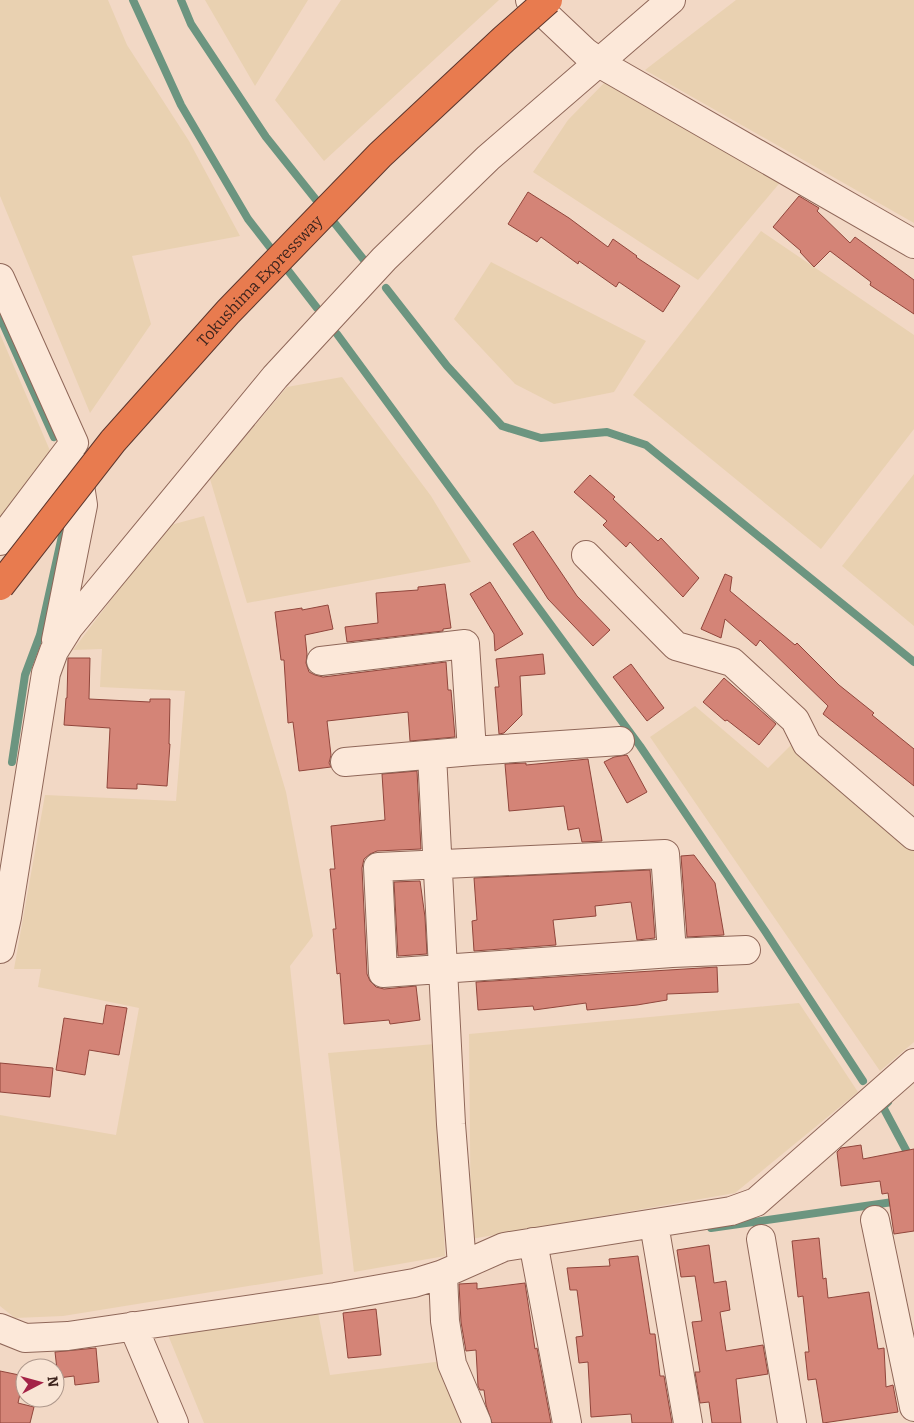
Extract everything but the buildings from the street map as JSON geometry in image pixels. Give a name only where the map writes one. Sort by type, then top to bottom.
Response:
[{"type":"highway","name":"Tokushima Expressway","points":[[0,586],[114,440],[228,312],[380,155],[548,0]]},
{"type":"street","points":[[530,0],[598,62],[914,244]]},
{"type":"street","points":[[54,651],[69,627],[275,377],[371,273],[488,158],[671,0]]},
{"type":"street","points":[[0,278],[74,443],[82,505],[54,651],[46,674],[7,917],[0,949]]},
{"type":"street","points":[[0,541],[74,443]]},
{"type":"street","points":[[586,555],[676,646],[732,662],[795,720],[807,744],[914,836]]},
{"type":"street","points":[[321,661],[465,644],[472,751]]},
{"type":"street","points":[[345,762],[620,741]]},
{"type":"street","points":[[432,755],[451,1124],[453,1270],[445,1321],[452,1364],[477,1423]]},
{"type":"street","points":[[0,827],[13,810],[28,780]]},
{"type":"street","points":[[672,953],[665,854],[378,867],[383,973],[672,953],[746,950]]},
{"type":"street","points":[[0,1328],[25,1338],[68,1336],[335,1297],[414,1282],[453,1270],[504,1247],[731,1212],[756,1202],[914,1063]]},
{"type":"street","points":[[875,1220],[914,1407]]},
{"type":"street","points":[[654,1224],[688,1423]]},
{"type":"street","points":[[762,1239],[792,1423]]},
{"type":"street","points":[[533,1242],[567,1423]]},
{"type":"street","points":[[133,1326],[174,1423]]},
{"type":"shaded area","points":[[0,0],[108,0],[127,45],[189,141],[240,236],[132,256],[151,324],[90,413],[0,196]]},
{"type":"shaded area","points":[[205,0],[308,0],[255,86]]},
{"type":"shaded area","points":[[341,0],[499,0],[324,161],[275,100]]},
{"type":"shaded area","points":[[736,0],[914,0],[914,223],[645,70]]},
{"type":"shaded area","points":[[607,80],[783,179],[698,280],[533,172],[568,120]]},
{"type":"shaded area","points":[[761,231],[914,335],[914,429],[821,549],[633,395]]},
{"type":"shaded area","points":[[491,262],[646,341],[614,392],[554,404],[515,384],[454,319]]},
{"type":"shaded area","points":[[0,334],[51,453],[0,521]]},
{"type":"shaded area","points":[[342,377],[431,496],[471,562],[247,603],[210,479],[287,387]]},
{"type":"shaded area","points":[[914,474],[914,626],[842,566]]},
{"type":"shaded area","points":[[204,516],[286,792],[313,936],[290,966],[323,1274],[63,1316],[15,1318],[0,1306],[0,1115],[116,1135],[139,1008],[38,987],[41,969],[14,969],[45,795],[176,801],[185,691],[100,687],[102,649],[73,650],[167,526]]},
{"type":"shaded area","points":[[695,706],[768,768],[791,745],[914,851],[914,1042],[880,1071],[650,737]]},
{"type":"shaded area","points":[[799,1003],[858,1092],[735,1193],[471,1239],[469,1034]]},
{"type":"shaded area","points":[[435,1044],[445,1256],[354,1272],[328,1053]]},
{"type":"shaded area","points":[[318,1312],[330,1375],[443,1361],[470,1423],[204,1423],[168,1335]]},
{"type":"waterway","points":[[133,0],[181,105],[248,219],[276,255]]},
{"type":"waterway","points":[[181,0],[191,24],[266,137],[364,260]]},
{"type":"waterway","points":[[283,264],[317,308]]},
{"type":"waterway","points":[[386,288],[447,366],[502,426],[541,438],[607,432],[646,445],[914,662]]},
{"type":"waterway","points":[[0,317],[54,437]]},
{"type":"waterway","points":[[337,334],[640,746],[765,931],[863,1081]]},
{"type":"waterway","points":[[12,762],[25,675],[40,635],[66,518]]},
{"type":"waterway","points":[[888,1102],[883,1107],[914,1165]]},
{"type":"waterway","points":[[711,1228],[914,1199]]}]
